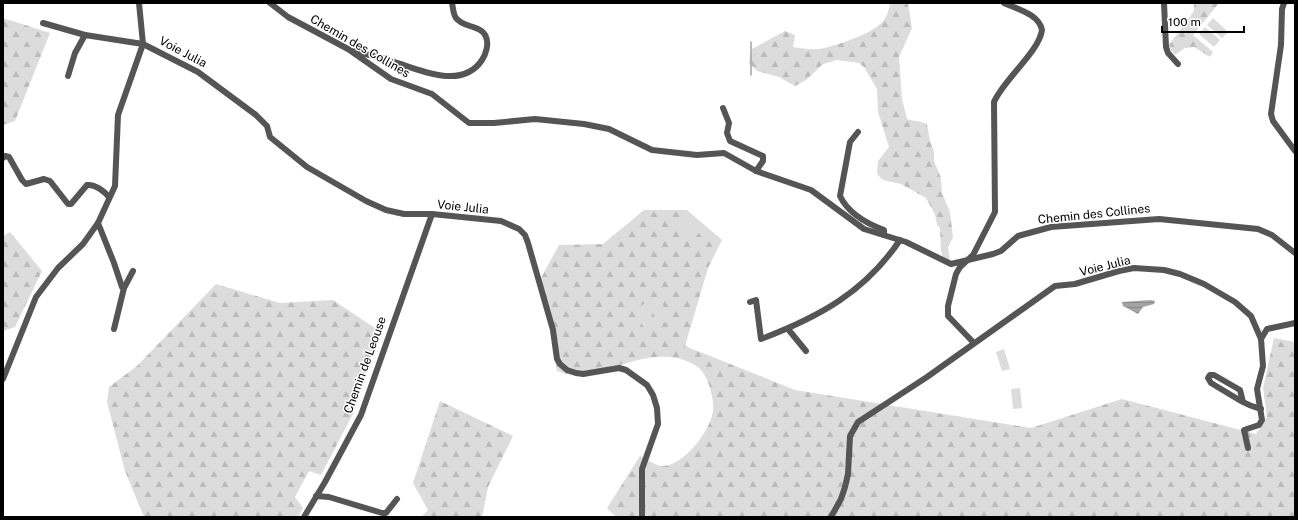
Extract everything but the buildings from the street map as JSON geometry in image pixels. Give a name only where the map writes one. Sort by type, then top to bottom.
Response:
[{"type":"street","points":[[3,379],[36,297],[58,268],[83,244],[98,223],[115,186],[118,115],[143,44],[139,3]]},
{"type":"street","name":"Chemin des Collines","points":[[270,3],[298,23],[348,49],[391,79],[432,94],[469,123],[494,123],[535,118],[594,125],[608,129],[652,150],[697,155],[724,153],[756,171],[806,187],[859,227],[900,240],[951,264],[965,262],[1002,250],[1018,236],[1037,230],[1127,220],[1159,219],[1258,229],[1272,235],[1295,253]]},
{"type":"street","points":[[348,49],[386,59],[426,73],[458,76],[474,71],[483,59],[486,49],[486,36],[482,31],[461,23],[456,18],[452,3]]},
{"type":"street","points":[[973,342],[950,319],[948,312],[956,274],[976,251],[995,212],[994,102],[1001,88],[1030,52],[1041,33],[1041,26],[1035,18],[1004,3]]},
{"type":"street","points":[[1164,3],[1166,47],[1168,53],[1178,64]]},
{"type":"street","points":[[1284,3],[1282,9],[1281,45],[1271,114],[1273,122],[1295,151]]},
{"type":"street","name":"Voie Julia","points":[[43,23],[85,35],[143,44],[198,72],[256,114],[267,126],[270,137],[307,167],[366,201],[386,210],[404,214],[432,214],[502,221],[519,229],[525,235],[528,243],[553,330],[557,359],[560,364],[567,370],[576,374],[619,368],[626,370],[639,378],[650,390],[657,408],[658,424],[642,469],[642,517]]},
{"type":"street","points":[[68,76],[75,53],[85,35]]},
{"type":"street","points":[[723,108],[728,123],[727,133],[730,141],[764,156],[764,161],[756,171]]},
{"type":"street","points":[[858,132],[850,142],[840,196],[843,202],[866,223],[884,230],[884,235]]},
{"type":"street","points":[[3,158],[5,156],[9,157],[22,180],[26,184],[44,179],[50,181],[68,204],[71,204],[88,185],[91,185],[105,193],[109,197]]},
{"type":"street","name":"Chemin de Leouse","points":[[304,517],[361,415],[432,214]]},
{"type":"street","points":[[98,223],[122,287],[124,288]]},
{"type":"street","points":[[750,302],[756,300],[761,339],[788,329],[826,309],[870,278],[900,240]]},
{"type":"street","name":"Voie Julia","points":[[831,517],[841,499],[845,487],[848,474],[850,436],[858,422],[944,365],[973,342],[1055,286],[1075,284],[1134,268],[1164,270],[1180,274],[1204,284],[1248,312],[1254,320],[1262,339]]},
{"type":"street","points":[[114,328],[124,288],[133,271]]},
{"type":"street","points":[[1248,448],[1244,430],[1259,425],[1262,420],[1257,389],[1263,366],[1262,339],[1267,329],[1295,323]]},
{"type":"street","points":[[788,329],[806,351]]},
{"type":"street","points":[[1243,402],[1240,390],[1214,375],[1210,375],[1208,378],[1211,383],[1243,402],[1261,409]]},
{"type":"street","points":[[316,496],[329,497],[382,513],[386,513],[397,498]]},
{"type":"green space","points":[[890,3],[908,3],[912,28],[899,57],[902,99],[907,119],[927,124],[930,141],[934,152],[934,161],[941,178],[942,193],[950,212],[953,237],[948,247],[950,260],[943,257],[941,251],[940,228],[937,225],[935,214],[926,198],[901,184],[883,180],[877,174],[878,161],[889,147],[878,112],[877,89],[864,67],[859,63],[837,60],[823,64],[806,80],[795,86],[779,77],[757,71],[749,63],[752,49],[785,31],[795,35],[793,47],[818,49],[850,40],[874,29],[884,21]]},
{"type":"green space","points":[[1194,3],[1219,3],[1193,35],[1213,52],[1210,57],[1194,47],[1185,48],[1175,55],[1169,45],[1194,11]]},
{"type":"green space","points":[[3,18],[50,33],[15,121],[3,125]]},
{"type":"green space","points":[[1213,18],[1228,32],[1222,38],[1207,25]]},
{"type":"green space","points":[[1205,27],[1220,40],[1214,47],[1199,34]]},
{"type":"green space","points":[[644,210],[687,210],[722,240],[708,268],[685,346],[795,390],[1031,428],[1122,399],[1256,434],[1267,417],[1263,388],[1274,338],[1295,342],[1295,517],[616,517],[607,508],[640,456],[662,466],[670,465],[687,454],[702,437],[711,419],[713,411],[713,400],[709,385],[700,368],[681,359],[667,357],[653,357],[638,360],[581,376],[557,371],[541,278],[559,245],[603,244]]},
{"type":"green space","points":[[686,217],[701,231],[693,240],[678,226]]},
{"type":"green space","points":[[10,232],[42,271],[15,327],[3,331],[3,236]]},
{"type":"green space","points":[[216,284],[280,303],[333,300],[376,329],[369,364],[354,412],[321,475],[309,471],[295,497],[303,508],[298,517],[144,517],[125,471],[107,402],[109,387],[137,366]]},
{"type":"green space","points":[[659,296],[670,320],[658,325],[648,301]]},
{"type":"green space","points":[[646,303],[656,326],[645,331],[635,308]]},
{"type":"green space","points":[[1004,349],[1010,369],[1002,371],[996,352]]},
{"type":"green space","points":[[1020,388],[1022,408],[1013,409],[1011,389]]},
{"type":"green space","points":[[440,401],[513,436],[488,487],[482,517],[421,517],[428,510],[413,483]]},
{"type":"shaded area","points":[[1155,301],[1154,304],[1143,307],[1138,314],[1123,306],[1122,302]]},
{"type":"waterway","points":[[751,42],[751,75]]}]
